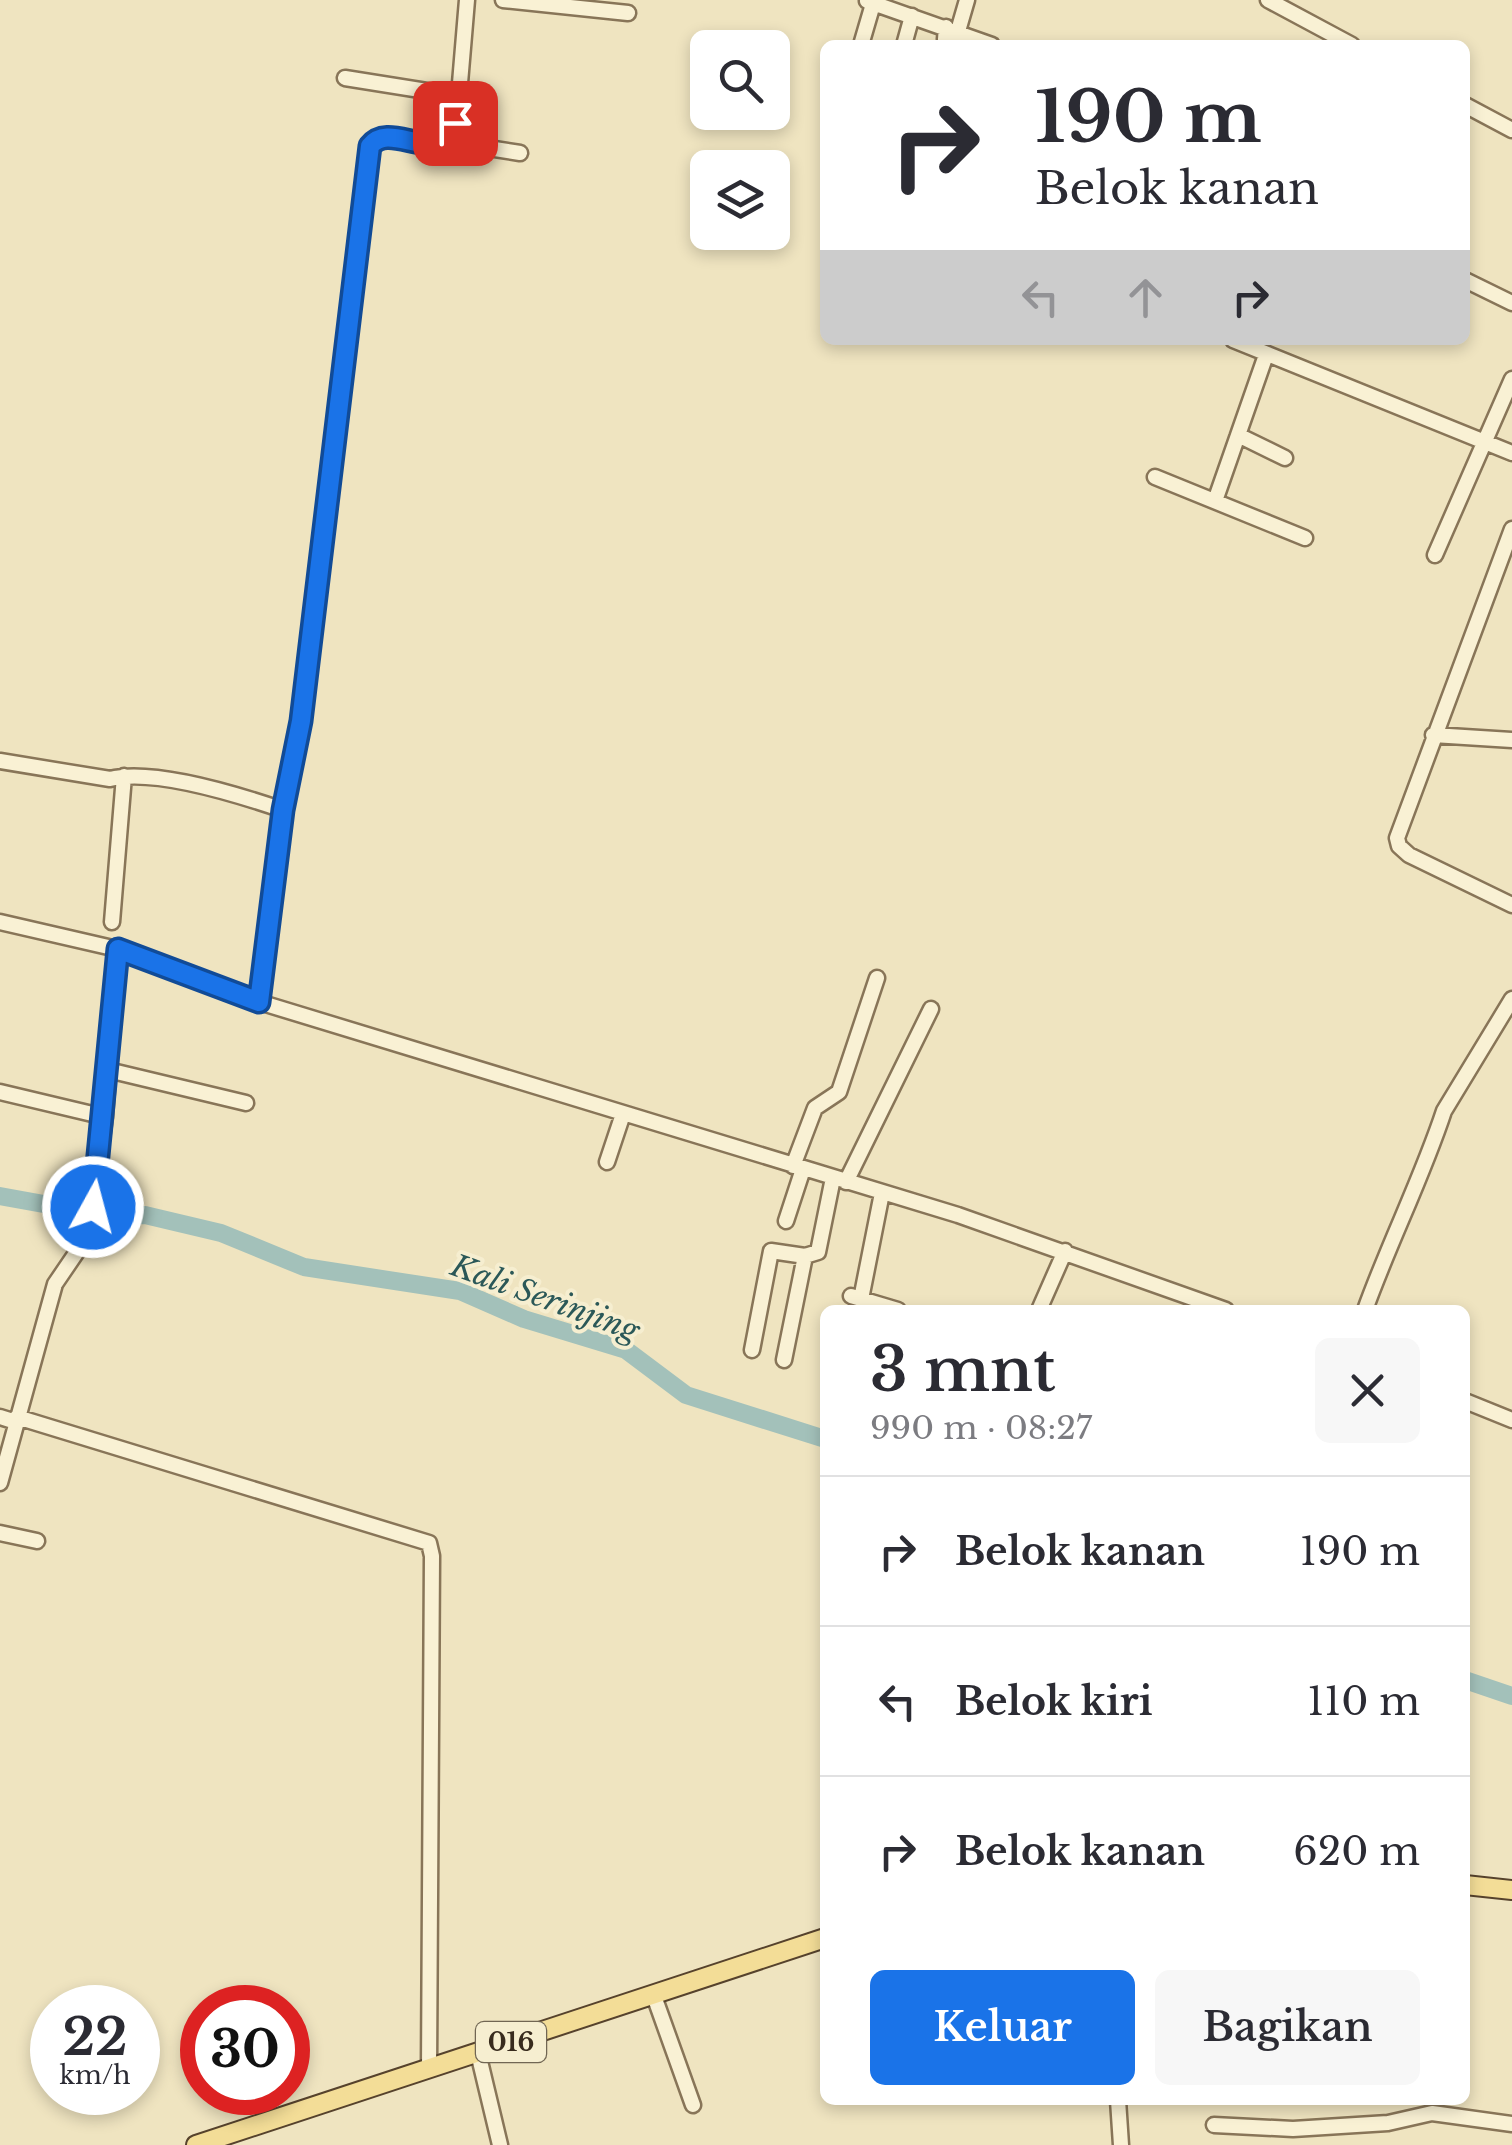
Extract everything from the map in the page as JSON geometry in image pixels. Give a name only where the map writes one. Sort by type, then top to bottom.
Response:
[{"type":"main road","points":[[1470,1886],[1512,1890]]},
{"type":"main road","name":"016","points":[[196,2145],[820,1940]]},
{"type":"street","points":[[443,141],[455,123],[467,0]]},
{"type":"street","points":[[504,0],[628,13]]},
{"type":"street","points":[[862,40],[870,2],[954,35],[966,0]]},
{"type":"street","points":[[1268,0],[1343,40]]},
{"type":"street","points":[[905,40],[912,16]]},
{"type":"street","points":[[345,78],[458,96]]},
{"type":"street","points":[[1470,108],[1512,130]]},
{"type":"street","points":[[259,1002],[283,810],[301,721],[370,146],[378,138],[443,141],[520,153]]},
{"type":"street","points":[[1470,283],[1512,304]]},
{"type":"street","points":[[1243,345],[1512,453]]},
{"type":"street","points":[[1215,502],[1266,355]]},
{"type":"street","points":[[1435,555],[1512,379]]},
{"type":"street","points":[[1238,435],[1285,458]]},
{"type":"street","points":[[1155,477],[1305,538]]},
{"type":"street","points":[[1512,529],[1398,829],[1398,846],[1512,906]]},
{"type":"street","points":[[1434,735],[1512,740]]},
{"type":"street","points":[[0,761],[198,788],[283,810]]},
{"type":"street","points":[[112,922],[124,776]]},
{"type":"street","points":[[0,922],[118,949],[259,1002],[1065,1251],[1212,1305]]},
{"type":"street","points":[[0,1484],[55,1284],[84,1240],[92,1214],[118,949]]},
{"type":"street","points":[[786,1220],[815,1108],[839,1092],[877,978]]},
{"type":"street","points":[[1367,1305],[1391,1238],[1439,1132],[1444,1111],[1512,999]]},
{"type":"street","points":[[752,1350],[771,1251],[805,1256],[818,1252],[840,1180],[931,1009]]},
{"type":"street","points":[[108,1070],[246,1103]]},
{"type":"street","points":[[0,1092],[104,1117]]},
{"type":"street","points":[[607,1162],[623,1114]]},
{"type":"street","points":[[880,1305],[856,1298],[882,1193]]},
{"type":"street","points":[[1041,1305],[1065,1251]]},
{"type":"street","points":[[784,1360],[805,1256]]},
{"type":"street","points":[[1470,1403],[1512,1420]]},
{"type":"street","points":[[0,1417],[429,1543],[429,2069]]},
{"type":"street","points":[[0,1533],[36,1542]]},
{"type":"street","points":[[654,1996],[693,2106]]},
{"type":"street","points":[[478,2052],[500,2145]]},
{"type":"street","points":[[1118,2105],[1121,2145]]},
{"type":"street","points":[[1214,2124],[1293,2129],[1388,2123],[1432,2113],[1512,2124]]},
{"type":"waterway","name":"Kali Serinjing","points":[[0,1196],[110,1216],[145,1215],[221,1233],[304,1267],[460,1291],[524,1319],[626,1350],[686,1395],[820,1437]]},
{"type":"waterway","name":"Kali Serinjing","points":[[1470,1682],[1512,1696]]},
{"type":"route","points":[[93,1207],[118,949],[259,1002],[283,810],[301,721],[370,146],[378,138],[437,144],[450,135],[455,123]]}]
